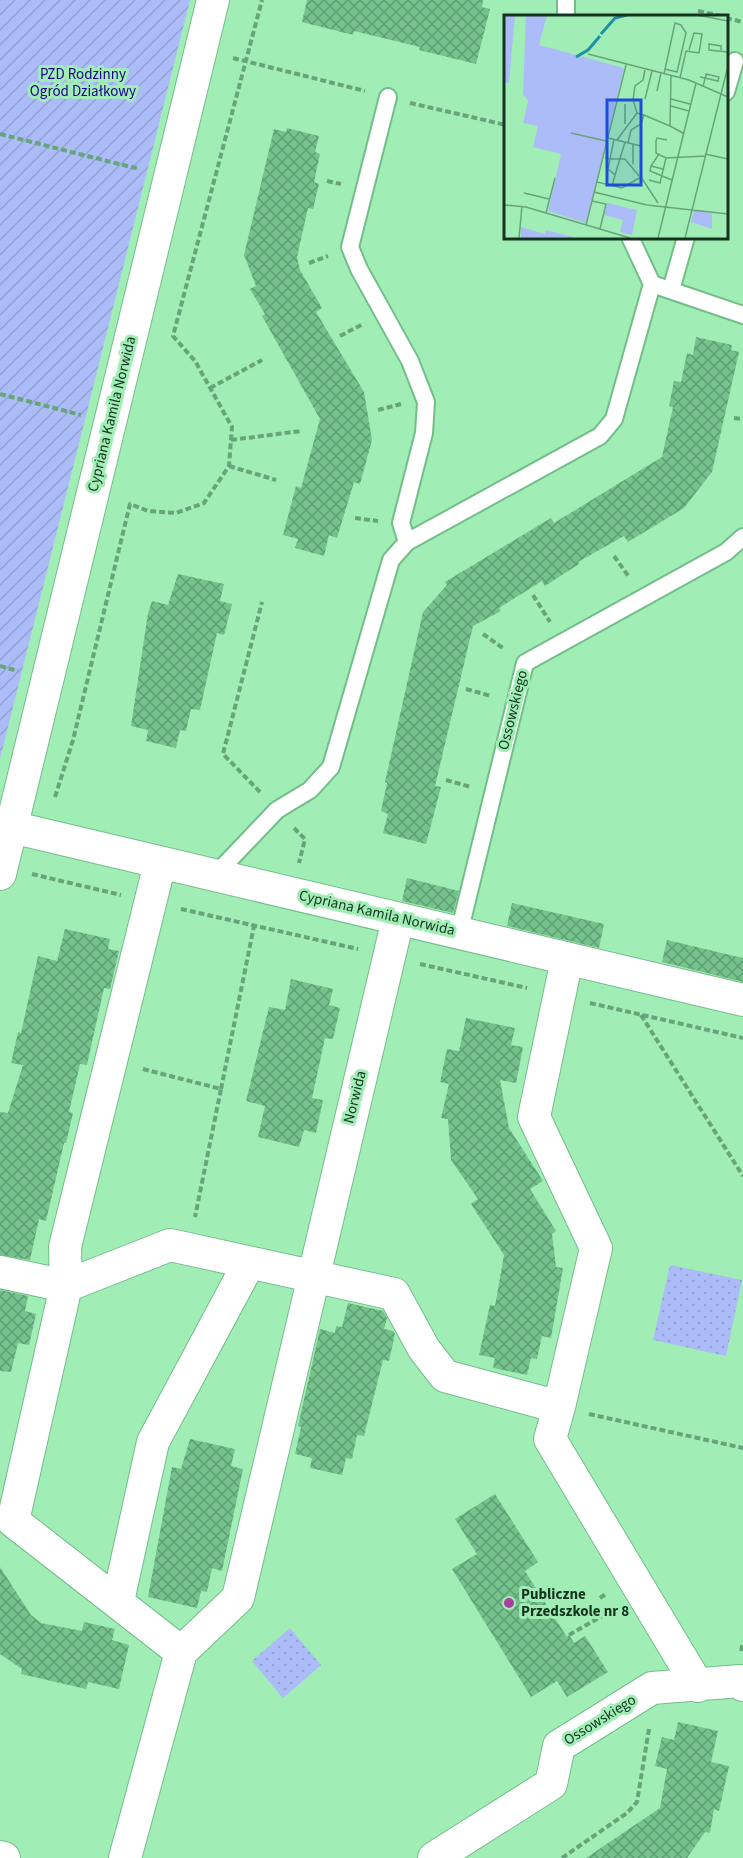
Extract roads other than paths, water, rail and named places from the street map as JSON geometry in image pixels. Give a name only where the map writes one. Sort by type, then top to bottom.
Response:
[{"type":"street","name":"Cypriana Kamila Norwida","points":[[0,874],[213,0]]},
{"type":"street","name":"Cypriana Kamila Norwida","points":[[11,827],[743,1000]]},
{"type":"street","points":[[125,1858],[181,1652],[13,1521],[66,1286],[65,1246],[160,863]]},
{"type":"street","name":"Norwida","points":[[181,1652],[238,1598],[312,1276],[398,919]]},
{"type":"street","points":[[567,959],[534,1117],[596,1248],[550,1438],[698,1686]]},
{"type":"street","points":[[0,1272],[66,1286],[170,1245],[394,1294],[424,1348],[445,1376],[559,1407]]},
{"type":"street","points":[[118,1601],[153,1442],[249,1263]]},
{"type":"street","name":"Ossowskiego","points":[[434,1858],[551,1784],[559,1746],[652,1688],[740,1681],[743,1685]]},
{"type":"lane","points":[[728,85],[735,61]]},
{"type":"lane","points":[[388,97],[350,247],[359,269],[410,361],[426,402],[424,433],[401,523],[407,542]]},
{"type":"lane","points":[[215,875],[277,810],[310,789],[331,767],[391,560],[407,542],[600,436],[614,419],[652,284],[630,238]]},
{"type":"lane","points":[[671,290],[686,238]]},
{"type":"lane","points":[[652,284],[743,315]]},
{"type":"lane","name":"Ossowskiego","points":[[459,933],[525,663],[726,552],[743,537]]},
{"type":"place","name":"Publiczne Przedszkole nr 8","points":[[509,1603]]},
{"type":"park label","name":"PZD Rodzinny Ogród Działkowy","points":[[83,82]]}]
